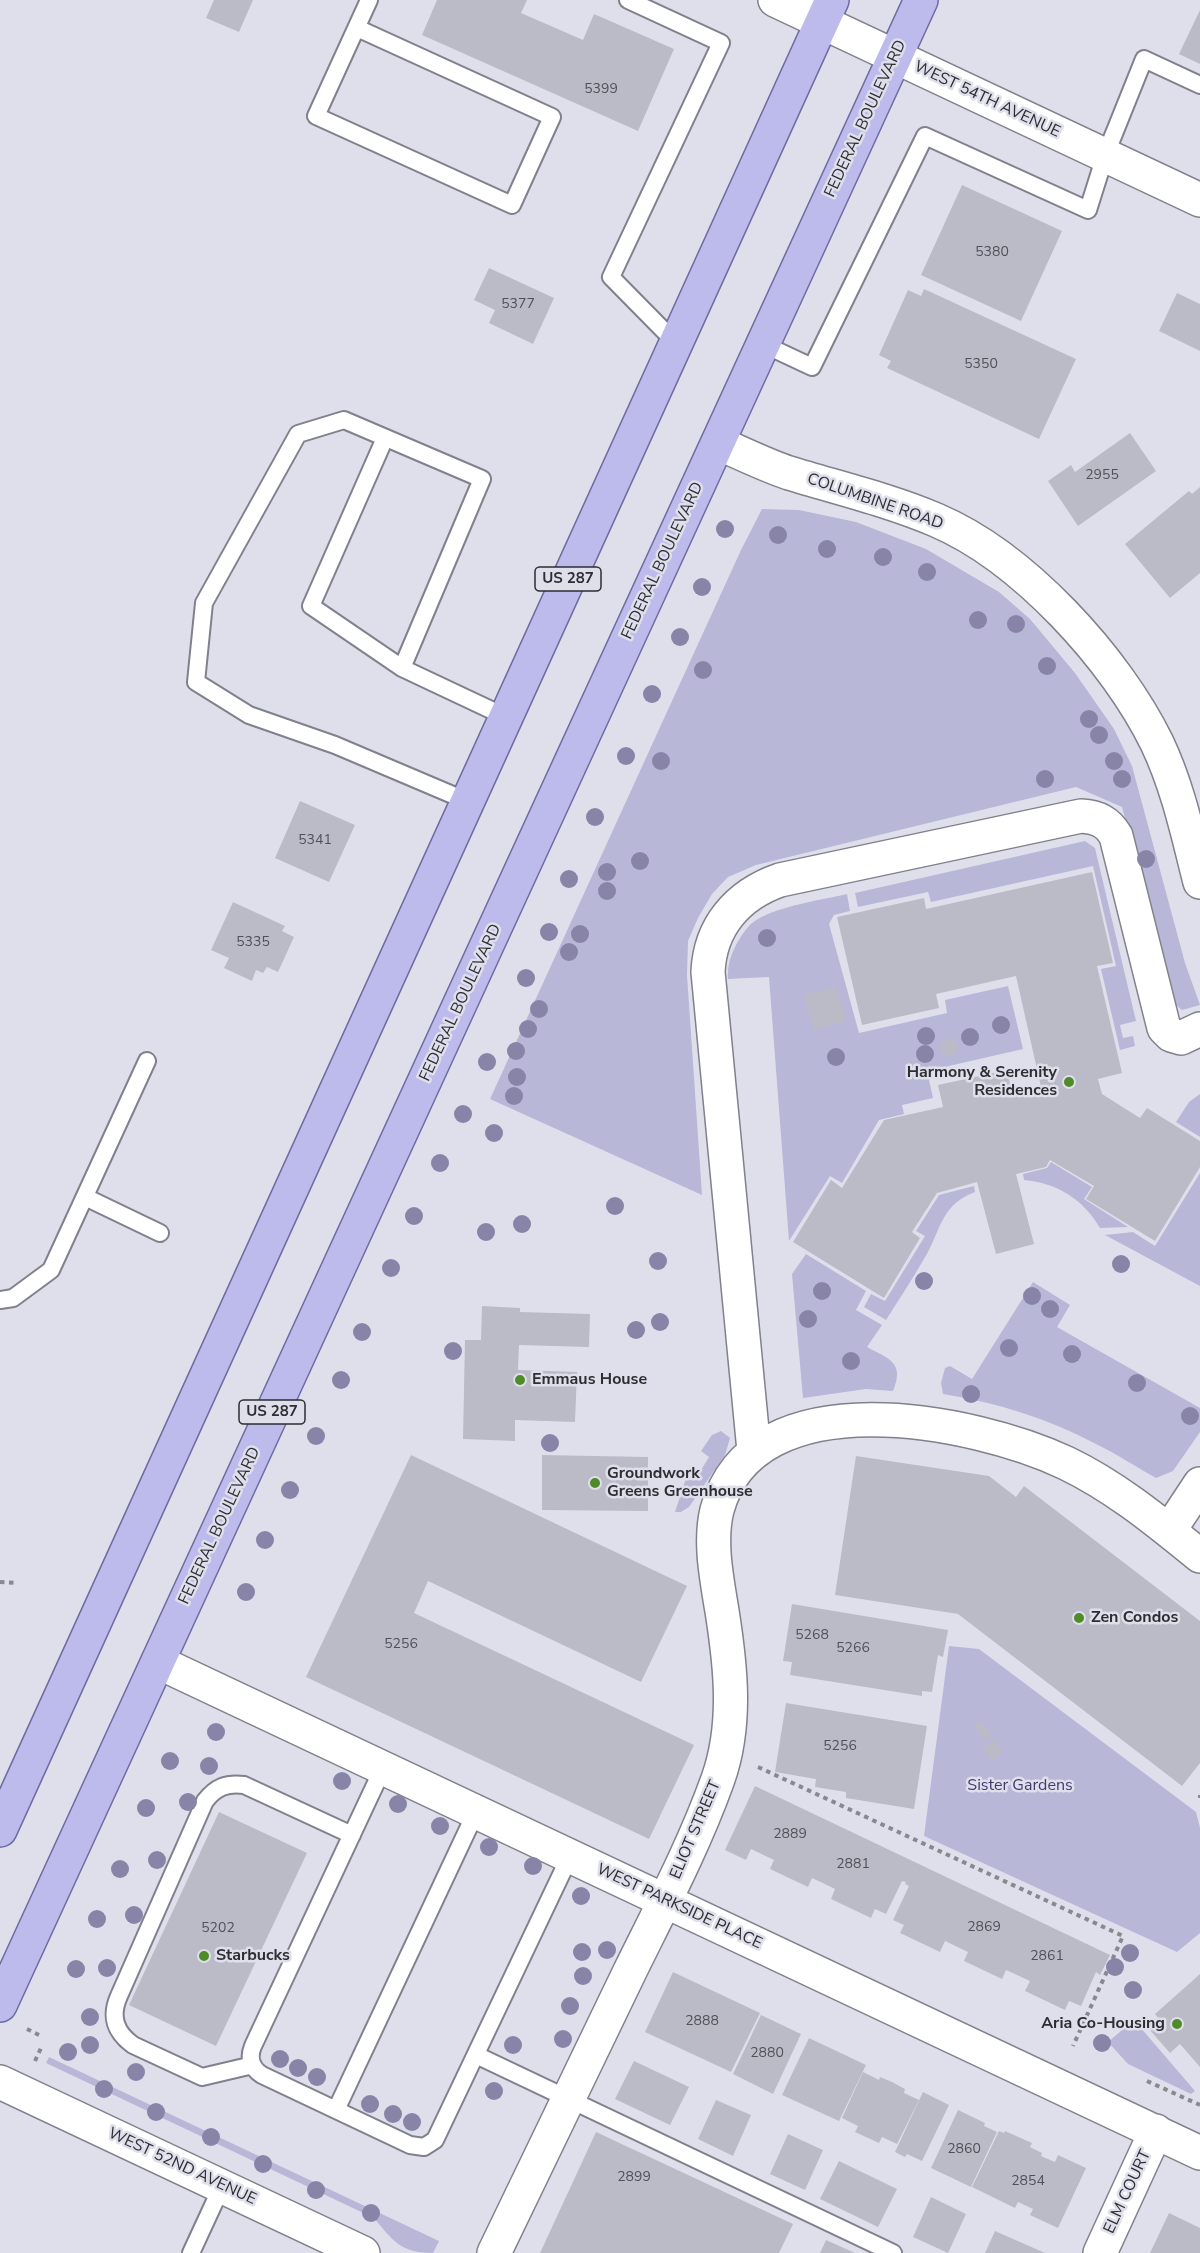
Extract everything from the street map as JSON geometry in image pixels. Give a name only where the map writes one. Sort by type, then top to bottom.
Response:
[{"type":"main road","name":"FEDERAL BOULEVARD","points":[[0,2005],[921,0]]},
{"type":"main road","name":"US 287","points":[[0,1830],[827,11]]},
{"type":"street","name":"WEST 54TH AVENUE","points":[[775,0],[827,11],[895,57],[1200,200]]},
{"type":"street","name":"COLUMBINE ROAD","points":[[718,443],[786,472],[863,494],[937,521],[979,544],[1048,597],[1097,650],[1142,716],[1157,744],[1176,792],[1200,882]]},
{"type":"street","points":[[1200,1029],[1181,1038],[1171,1035],[1164,1028],[1116,836],[1107,823],[1091,817],[1082,816],[780,880],[758,889],[739,902],[728,914],[715,936],[709,958],[708,972],[754,1451],[773,1440],[800,1430],[838,1422],[886,1420],[965,1430],[1025,1445],[1108,1485],[1200,1556]]},
{"type":"street","name":"ELIOT STREET","points":[[494,2253],[665,1900],[719,1776],[732,1713],[730,1668],[717,1578],[715,1525],[725,1490],[735,1472],[754,1451]]},
{"type":"street","points":[[1169,1531],[1200,1484]]},
{"type":"street","name":"WEST PARKSIDE PLACE","points":[[158,1662],[1200,2152]]},
{"type":"street","name":"WEST 52ND AVENUE","points":[[0,2082],[363,2253]]},
{"type":"street","name":"ELM COURT","points":[[1100,2253],[1156,2131]]},
{"type":"lane","points":[[357,28],[552,117],[512,205],[316,116],[369,0]]},
{"type":"lane","points":[[628,0],[721,43],[611,277],[676,343]]},
{"type":"lane","points":[[763,344],[812,367],[925,136],[1088,210],[1105,156],[1144,59],[1200,85]]},
{"type":"lane","points":[[402,668],[482,479],[344,420],[298,434],[204,603],[196,682],[249,715],[334,745],[467,801]]},
{"type":"lane","points":[[385,438],[311,606],[402,668],[506,717]]},
{"type":"lane","points":[[0,1300],[13,1298],[51,1270],[147,1061]]},
{"type":"lane","points":[[85,1197],[160,1233]]},
{"type":"lane","points":[[383,1768],[253,2046],[250,2059],[252,2065],[262,2075],[410,2145],[417,2147],[430,2144],[439,2133],[570,1856]]},
{"type":"lane","points":[[252,2065],[202,2076],[133,2045],[123,2038],[117,2028],[114,2017],[119,1996],[205,1801],[212,1792],[222,1786],[244,1785],[352,1835]]},
{"type":"lane","points":[[336,2110],[476,1812]]},
{"type":"lane","points":[[476,2055],[893,2253]]},
{"type":"lane","points":[[191,2253],[222,2186]]},
{"type":"path","points":[[0,1582],[16,1583]]},
{"type":"path","points":[[755,1765],[1123,1936],[1073,2046]]},
{"type":"path","points":[[1147,2080],[1200,2105]]},
{"type":"green space","points":[[762,509],[799,510],[856,522],[926,549],[999,592],[1030,619],[1075,673],[1114,729],[1132,766],[1185,963],[1200,1005],[1182,1010],[1175,1004],[1122,807],[1076,787],[756,865],[728,877],[712,894],[688,941],[687,975],[702,1195],[490,1099],[741,550]]},
{"type":"green space","points":[[1085,841],[1095,848],[1136,1021],[1120,1025],[1123,1038],[1133,1036],[1135,1046],[1120,1050],[1101,969],[1116,966],[1093,866],[931,902],[928,892],[858,907],[855,893]]},
{"type":"green space","points":[[847,894],[850,911],[834,915],[829,924],[859,1033],[947,1013],[945,1000],[1008,986],[1023,1049],[927,1071],[933,1098],[902,1105],[904,1114],[879,1120],[842,1183],[830,1176],[789,1241],[769,977],[728,979],[729,965],[733,951],[754,921],[789,907]]},
{"type":"green space","points":[[1200,1094],[1200,1137],[1176,1122],[1189,1102]]},
{"type":"green space","points":[[1051,1162],[1092,1187],[1084,1199],[1128,1227],[1100,1228],[1086,1209],[1068,1194],[1047,1185],[1024,1180],[1023,1174],[1047,1168]]},
{"type":"green space","points":[[1200,1173],[1200,1286],[1105,1235],[1133,1232],[1155,1246]]},
{"type":"green space","points":[[974,1186],[975,1192],[956,1203],[945,1216],[928,1252],[886,1320],[864,1307],[871,1294],[885,1301],[925,1236],[916,1231],[939,1195]]},
{"type":"green space","points":[[806,1254],[866,1291],[856,1310],[882,1325],[867,1347],[888,1359],[896,1367],[897,1374],[893,1391],[866,1389],[803,1398],[792,1274]]},
{"type":"green space","points":[[1033,1282],[1070,1305],[1057,1327],[1200,1408],[1200,1432],[1173,1471],[1156,1478],[1104,1448],[1041,1419],[983,1402],[943,1394],[941,1383],[945,1368],[950,1366],[972,1379]]},
{"type":"green space","points":[[721,1431],[730,1438],[725,1455],[689,1507],[681,1512],[675,1512],[687,1475],[695,1480],[709,1457],[701,1451],[712,1435]]},
{"type":"green space","name":"Sister Gardens","points":[[949,1646],[979,1649],[1196,1812],[1200,1828],[1200,1933],[1177,1952],[924,1836]]},
{"type":"green space","points":[[1134,2020],[1195,2091],[1191,2094],[1128,2064],[1108,2042]]},
{"type":"green space","points":[[49,2057],[439,2241],[433,2253],[405,2248],[393,2239],[374,2218],[46,2063]]},
{"type":"building","points":[[214,0],[253,0],[239,32],[206,18]]},
{"type":"building","points":[[437,0],[527,0],[521,13],[583,40],[594,14],[674,49],[638,131],[422,35]]},
{"type":"building","points":[[1200,10],[1200,64],[1179,54]]},
{"type":"building","points":[[962,185],[1062,231],[1021,321],[921,275]]},
{"type":"building","points":[[489,268],[554,298],[533,344],[489,323],[495,310],[474,300]]},
{"type":"building","points":[[924,289],[1076,359],[1039,439],[887,368],[891,361],[879,355],[908,290],[921,296]]},
{"type":"building","points":[[1177,293],[1200,304],[1200,351],[1159,331]]},
{"type":"building","points":[[1130,433],[1156,471],[1078,526],[1048,481],[1071,465],[1075,472]]},
{"type":"building","points":[[1200,487],[1200,573],[1170,598],[1125,544],[1189,491],[1192,494]]},
{"type":"building","points":[[300,801],[355,825],[329,882],[275,858]]},
{"type":"building","name":"Harmony & Serenity Residences","points":[[1092,872],[1113,963],[1097,966],[1122,1073],[1098,1079],[1102,1094],[1140,1118],[1147,1108],[1200,1141],[1200,1167],[1155,1241],[1086,1199],[1094,1186],[1050,1160],[1046,1167],[1016,1174],[1034,1244],[996,1254],[977,1182],[937,1193],[912,1232],[920,1238],[884,1298],[793,1242],[831,1180],[842,1188],[884,1120],[943,1107],[938,1085],[1007,1070],[1012,1093],[1041,1087],[1016,976],[936,994],[939,1008],[862,1025],[837,917],[924,898],[926,909]]},
{"type":"building","points":[[233,902],[285,926],[282,931],[294,937],[278,972],[267,967],[263,973],[256,970],[252,981],[224,968],[229,958],[211,950]]},
{"type":"building","points":[[836,986],[846,1021],[814,1030],[804,995]]},
{"type":"building","points":[[945,1038],[953,1038],[958,1043],[956,1054],[945,1056],[940,1051],[940,1043]]},
{"type":"building","name":"Emmaus House","points":[[482,1306],[520,1308],[520,1312],[590,1314],[589,1347],[519,1345],[518,1370],[577,1372],[575,1422],[515,1420],[515,1441],[463,1439],[465,1340],[481,1340]]},
{"type":"building","points":[[411,1455],[687,1586],[641,1682],[428,1581],[414,1613],[694,1745],[649,1839],[306,1677]]},
{"type":"building","name":"Groundwork Greens Greenhouse","points":[[542,1455],[648,1457],[648,1511],[542,1510]]},
{"type":"building","name":"Zen Condos","points":[[856,1456],[989,1476],[1016,1497],[1024,1486],[1200,1621],[1200,1763],[1182,1786],[958,1614],[835,1595]]},
{"type":"building","points":[[792,1604],[948,1630],[943,1657],[938,1655],[932,1692],[922,1691],[922,1696],[790,1675],[792,1662],[783,1661]]},
{"type":"building","points":[[786,1703],[927,1726],[914,1809],[846,1798],[846,1792],[815,1787],[816,1779],[775,1772]]},
{"type":"building","points":[[980,1721],[992,1735],[985,1741],[973,1726]]},
{"type":"building","points":[[994,1739],[1003,1751],[992,1761],[982,1749]]},
{"type":"building","points":[[755,1786],[1110,1955],[1100,1975],[1096,1972],[1081,2006],[1069,2001],[1065,2010],[1025,1991],[1030,1981],[1006,1970],[1002,1979],[964,1961],[968,1952],[945,1941],[940,1952],[900,1933],[904,1925],[893,1920],[909,1886],[905,1884],[906,1882],[902,1881],[886,1914],[875,1909],[871,1918],[831,1899],[835,1889],[825,1884],[812,1878],[808,1887],[770,1869],[774,1860],[751,1849],[746,1860],[725,1850]]},
{"type":"building","points":[[219,1812],[307,1853],[216,2046],[129,2005]]},
{"type":"building","points":[[673,1972],[760,2013],[731,2072],[645,2032]]},
{"type":"building","name":"Aria Co-Housing","points":[[1200,1974],[1200,2067],[1180,2044],[1170,2053],[1149,2029],[1160,2020],[1155,2014]]},
{"type":"building","points":[[761,2015],[801,2034],[773,2094],[733,2074]]},
{"type":"building","points":[[809,2038],[866,2065],[839,2121],[782,2095]]},
{"type":"building","points":[[634,2061],[689,2087],[670,2125],[615,2099]]},
{"type":"building","points":[[863,2072],[879,2080],[880,2077],[892,2082],[905,2089],[904,2093],[919,2100],[897,2144],[882,2137],[879,2143],[855,2132],[858,2126],[842,2118]]},
{"type":"building","points":[[923,2092],[949,2105],[922,2161],[907,2154],[905,2157],[895,2152]]},
{"type":"building","points":[[716,2100],[751,2115],[733,2156],[698,2139]]},
{"type":"building","points":[[958,2110],[985,2123],[984,2126],[997,2132],[971,2187],[931,2168]]},
{"type":"building","points":[[999,2131],[1004,2133],[1005,2131],[1032,2143],[1030,2147],[1042,2153],[1041,2156],[1055,2162],[1058,2155],[1086,2168],[1058,2228],[1030,2215],[1033,2209],[1018,2202],[1015,2208],[972,2187]]},
{"type":"building","points":[[596,2132],[793,2224],[779,2253],[540,2253]]},
{"type":"building","points":[[788,2134],[823,2150],[805,2190],[770,2174]]},
{"type":"building","points":[[839,2161],[897,2189],[878,2227],[820,2199]]},
{"type":"building","points":[[931,2197],[966,2214],[948,2253],[913,2237]]},
{"type":"building","points":[[1169,2213],[1200,2228],[1200,2253],[1150,2253]]},
{"type":"building","points":[[995,2231],[1045,2253],[985,2253]]},
{"type":"building","points":[[826,2240],[855,2253],[820,2253]]},
{"type":"place","name":"Harmony & Serenity Residences","points":[[1069,1082]]},
{"type":"place","name":"Emmaus House","points":[[520,1380]]},
{"type":"place","name":"Groundwork Greens Greenhouse","points":[[595,1483]]},
{"type":"place","name":"Zen Condos","points":[[1079,1618]]},
{"type":"place","name":"Starbucks","points":[[204,1956]]},
{"type":"place","name":"Aria Co-Housing","points":[[1177,2024]]}]
